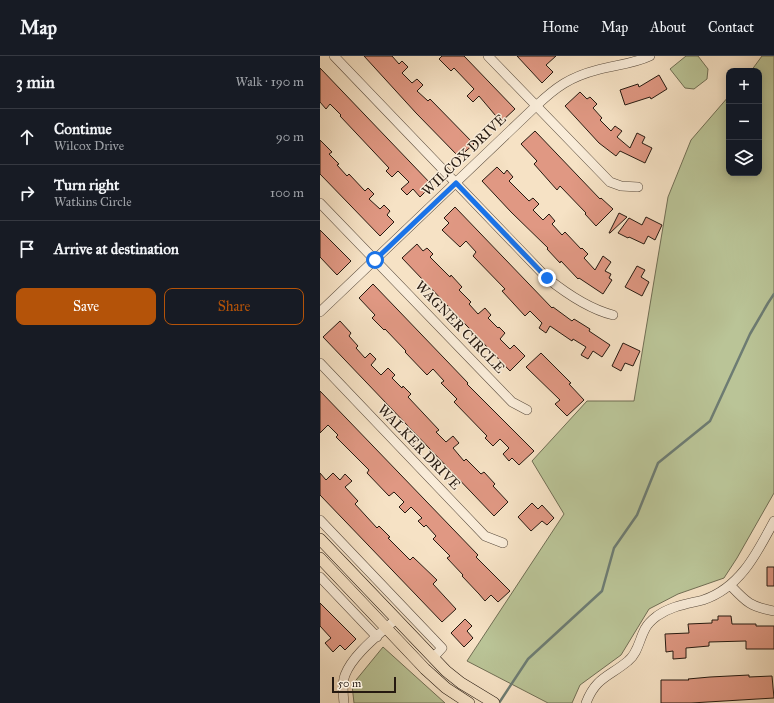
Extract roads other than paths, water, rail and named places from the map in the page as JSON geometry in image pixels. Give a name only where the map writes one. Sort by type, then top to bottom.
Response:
[{"type":"main road","points":[[320,539],[433,658],[461,683],[494,703]]},
{"type":"main road","points":[[320,558],[425,669],[446,688],[469,703]]},
{"type":"street","points":[[334,56],[547,278],[564,291],[599,311],[613,315]]},
{"type":"street","points":[[488,56],[610,182],[621,186],[638,187]]},
{"type":"street","name":"WILCOX DRIVE","points":[[320,312],[536,106],[563,83],[572,78],[597,70],[630,64],[644,57]]},
{"type":"street","name":"WAGNER CIRCLE","points":[[320,202],[512,402],[528,410]]},
{"type":"street","name":"WALKER DRIVE","points":[[320,363],[485,536],[503,543]]},
{"type":"street","points":[[320,520],[442,648],[433,658]]},
{"type":"street","points":[[586,703],[597,683],[629,660],[639,646],[645,629],[657,616],[673,607],[718,594],[731,586],[747,568],[774,521]]},
{"type":"street","points":[[320,577],[377,637]]},
{"type":"street","points":[[731,586],[745,600],[755,607],[774,611]]},
{"type":"street","points":[[344,703],[343,690],[345,675],[360,654],[396,619]]},
{"type":"waterway","points":[[499,703],[528,659],[602,591],[614,548],[637,515],[658,463],[710,421],[750,334],[774,294]]}]
